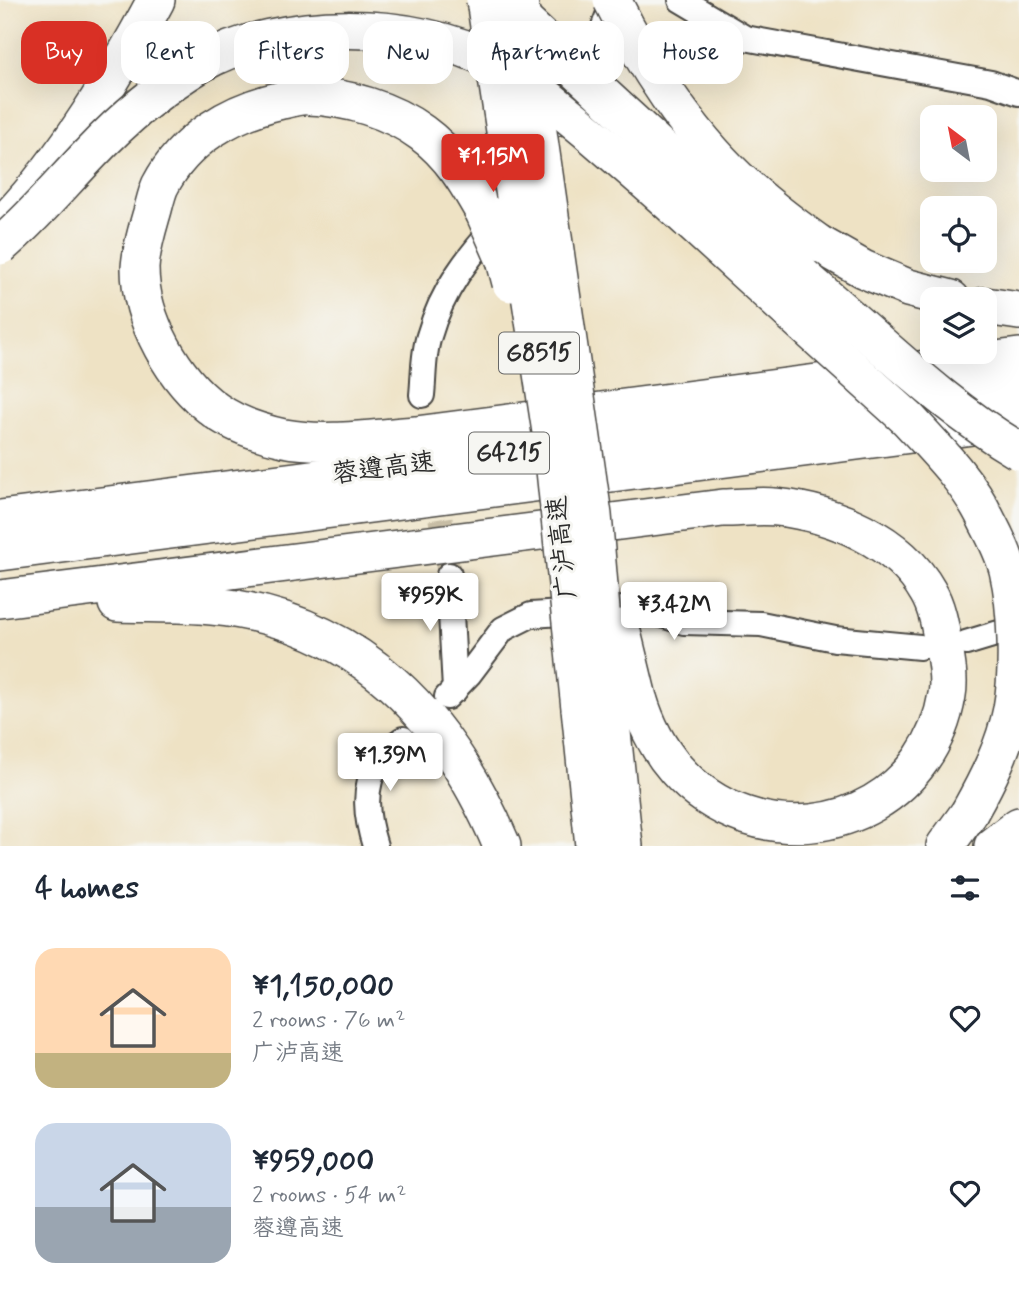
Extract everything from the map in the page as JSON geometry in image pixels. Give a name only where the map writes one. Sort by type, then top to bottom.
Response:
[{"type":"highway","points":[[0,227],[27,198],[92,108],[132,47],[156,0]]},
{"type":"highway","name":"广泸高速","points":[[485,0],[551,432],[609,703],[594,846]]},
{"type":"highway","points":[[500,0],[714,198],[931,388],[1019,451]]},
{"type":"highway","name":"广泸高速","points":[[519,0],[593,515],[624,846]]},
{"type":"highway","points":[[613,0],[646,63],[709,149],[738,179],[777,214],[819,244],[863,269],[920,291]]},
{"type":"highway","points":[[0,246],[93,149],[154,95],[202,63],[249,43],[301,33],[352,29],[419,36],[463,48],[494,62],[536,88],[641,177],[908,419],[944,458],[986,519],[1007,568],[1015,634],[1012,709],[987,781],[969,813],[945,846]]},
{"type":"highway","points":[[551,432],[505,260],[484,212],[462,174],[446,153],[421,132],[386,113],[357,102],[306,95],[254,106],[220,122],[185,151],[160,186],[145,236],[140,268],[152,324],[189,386],[216,410],[242,425],[285,438],[337,441],[416,435],[1019,357]]},
{"type":"highway","points":[[997,308],[1019,311]]},
{"type":"highway","name":"蓉遵高速","points":[[0,519],[1019,388]]},
{"type":"highway","name":"蓉遵高速","points":[[0,552],[1019,420]]},
{"type":"highway","points":[[0,600],[723,509],[776,507],[828,518],[866,533],[905,562],[929,592],[939,620],[947,660],[948,694],[926,754],[903,784],[869,807],[837,820],[797,825],[765,822],[732,811],[702,795],[670,765],[646,724],[609,703]]},
{"type":"highway","points":[[0,600],[213,606],[292,623],[345,647],[387,677],[426,715],[466,773],[502,846]]},
{"type":"highway","points":[[993,846],[1019,826]]},
{"type":"street","points":[[422,395],[428,337],[445,295],[474,251],[510,213],[592,58],[613,0]]},
{"type":"street","points":[[681,0],[745,38],[991,83],[1019,93]]},
{"type":"street","points":[[449,575],[455,654],[451,694],[503,629],[531,615],[640,608],[684,622],[761,624],[835,639],[920,647]]},
{"type":"street","points":[[966,643],[1019,627]]},
{"type":"street","points":[[375,846],[367,819],[368,786],[379,758],[403,739]]},
{"type":"tunnel","points":[[435,483],[449,575]]}]
